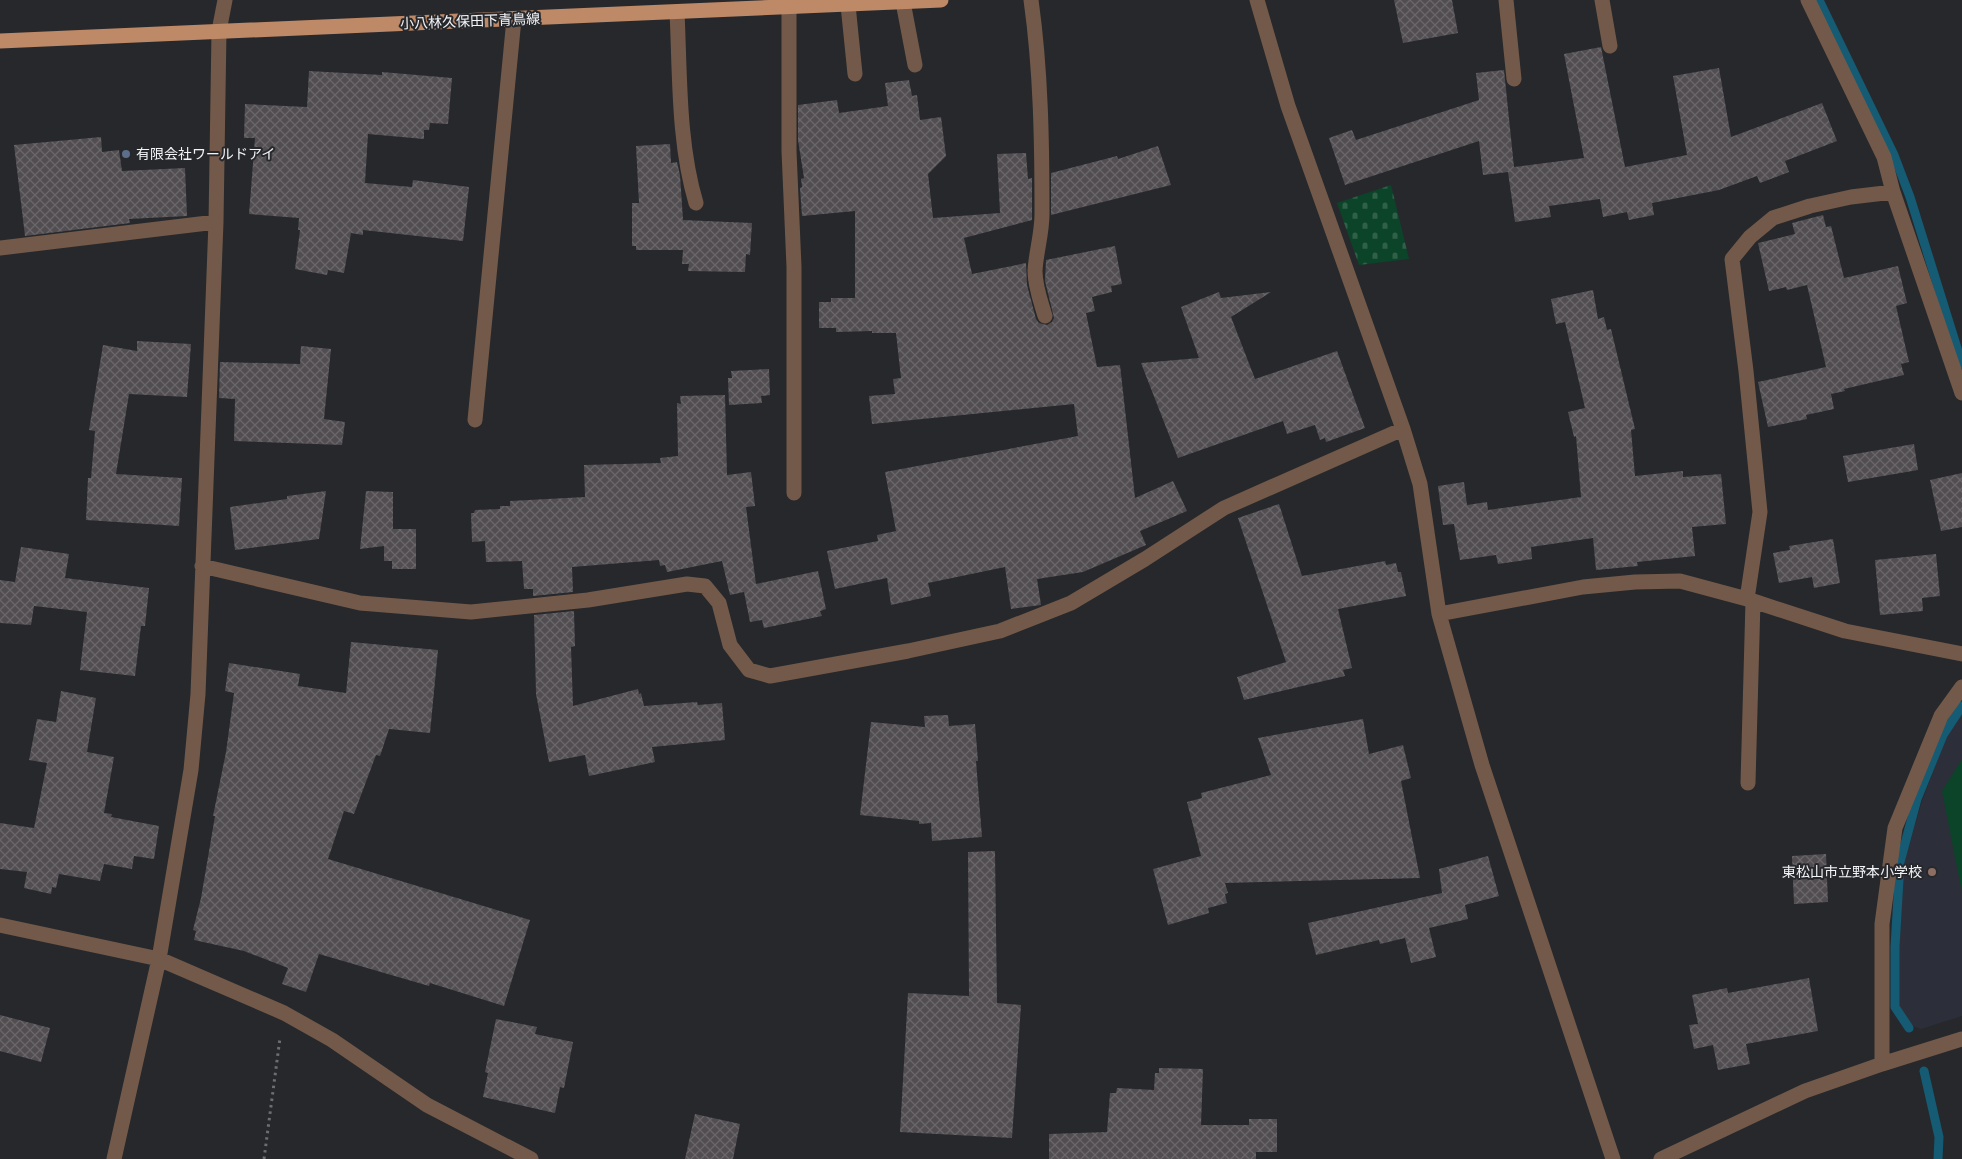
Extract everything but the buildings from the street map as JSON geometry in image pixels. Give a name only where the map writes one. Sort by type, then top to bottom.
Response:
[{"type":"main road","name":"小八林久保田下青鳥線","points":[[0,41],[941,0]]},
{"type":"street","points":[[114,1159],[159,959],[191,770],[198,694],[216,222],[219,31],[225,0]]},
{"type":"street","points":[[1031,0],[1036,38],[1042,132],[1042,230],[1036,271],[1036,286],[1045,316]]},
{"type":"street","points":[[1257,0],[1288,106],[1403,429],[1420,484],[1439,614],[1482,765],[1613,1159]]},
{"type":"street","points":[[1506,0],[1514,79]]},
{"type":"street","points":[[1602,0],[1610,46]]},
{"type":"street","points":[[1808,0],[1884,156],[1893,192],[1962,393]]},
{"type":"street","points":[[902,2],[915,66]]},
{"type":"street","points":[[848,5],[856,74]]},
{"type":"street","points":[[789,7],[789,151],[794,267],[794,493]]},
{"type":"street","points":[[677,12],[688,177],[696,203]]},
{"type":"street","points":[[475,420],[514,20]]},
{"type":"street","points":[[1748,783],[1750,600],[1760,512],[1746,371],[1732,259],[1750,237],[1773,218],[1810,206],[1851,197],[1893,192]]},
{"type":"street","points":[[0,248],[216,222]]},
{"type":"street","points":[[202,566],[360,603],[471,612],[588,600],[687,584],[706,586],[719,603],[730,644],[749,670],[770,676],[908,651],[1000,631],[1071,604],[1224,508],[1403,429]]},
{"type":"street","points":[[1439,614],[1583,587],[1635,582],[1680,581],[1750,600],[1845,631],[1962,654]]},
{"type":"street","points":[[1882,1064],[1882,924],[1895,828],[1941,716],[1962,687]]},
{"type":"street","points":[[0,925],[159,959],[284,1013],[332,1040],[427,1105],[531,1159]]},
{"type":"street","points":[[1661,1159],[1805,1091],[1962,1039]]},
{"type":"path","points":[[264,1159],[284,1013]]},
{"type":"shaded area","name":"東松山市立野本小学校","points":[[1962,709],[1962,1016],[1921,1029],[1910,1025],[1898,1007],[1900,889],[1906,855],[1922,801],[1946,737]]},
{"type":"green space","points":[[1391,185],[1409,259],[1359,265],[1337,203]]},
{"type":"green space","points":[[1962,759],[1962,893],[1942,791]]},
{"type":"waterway","points":[[1819,0],[1894,155],[1910,197],[1962,364]]},
{"type":"waterway","points":[[1909,1028],[1895,1007],[1895,947],[1900,862],[1917,799],[1943,735],[1962,706]]},
{"type":"waterway","points":[[1924,1071],[1939,1137],[1938,1159]]},
{"type":"place","name":"有限会社ワールドアイ","points":[[126,154]]},
{"type":"place","name":"東松山市立野本小学校","points":[[1932,872]]}]
